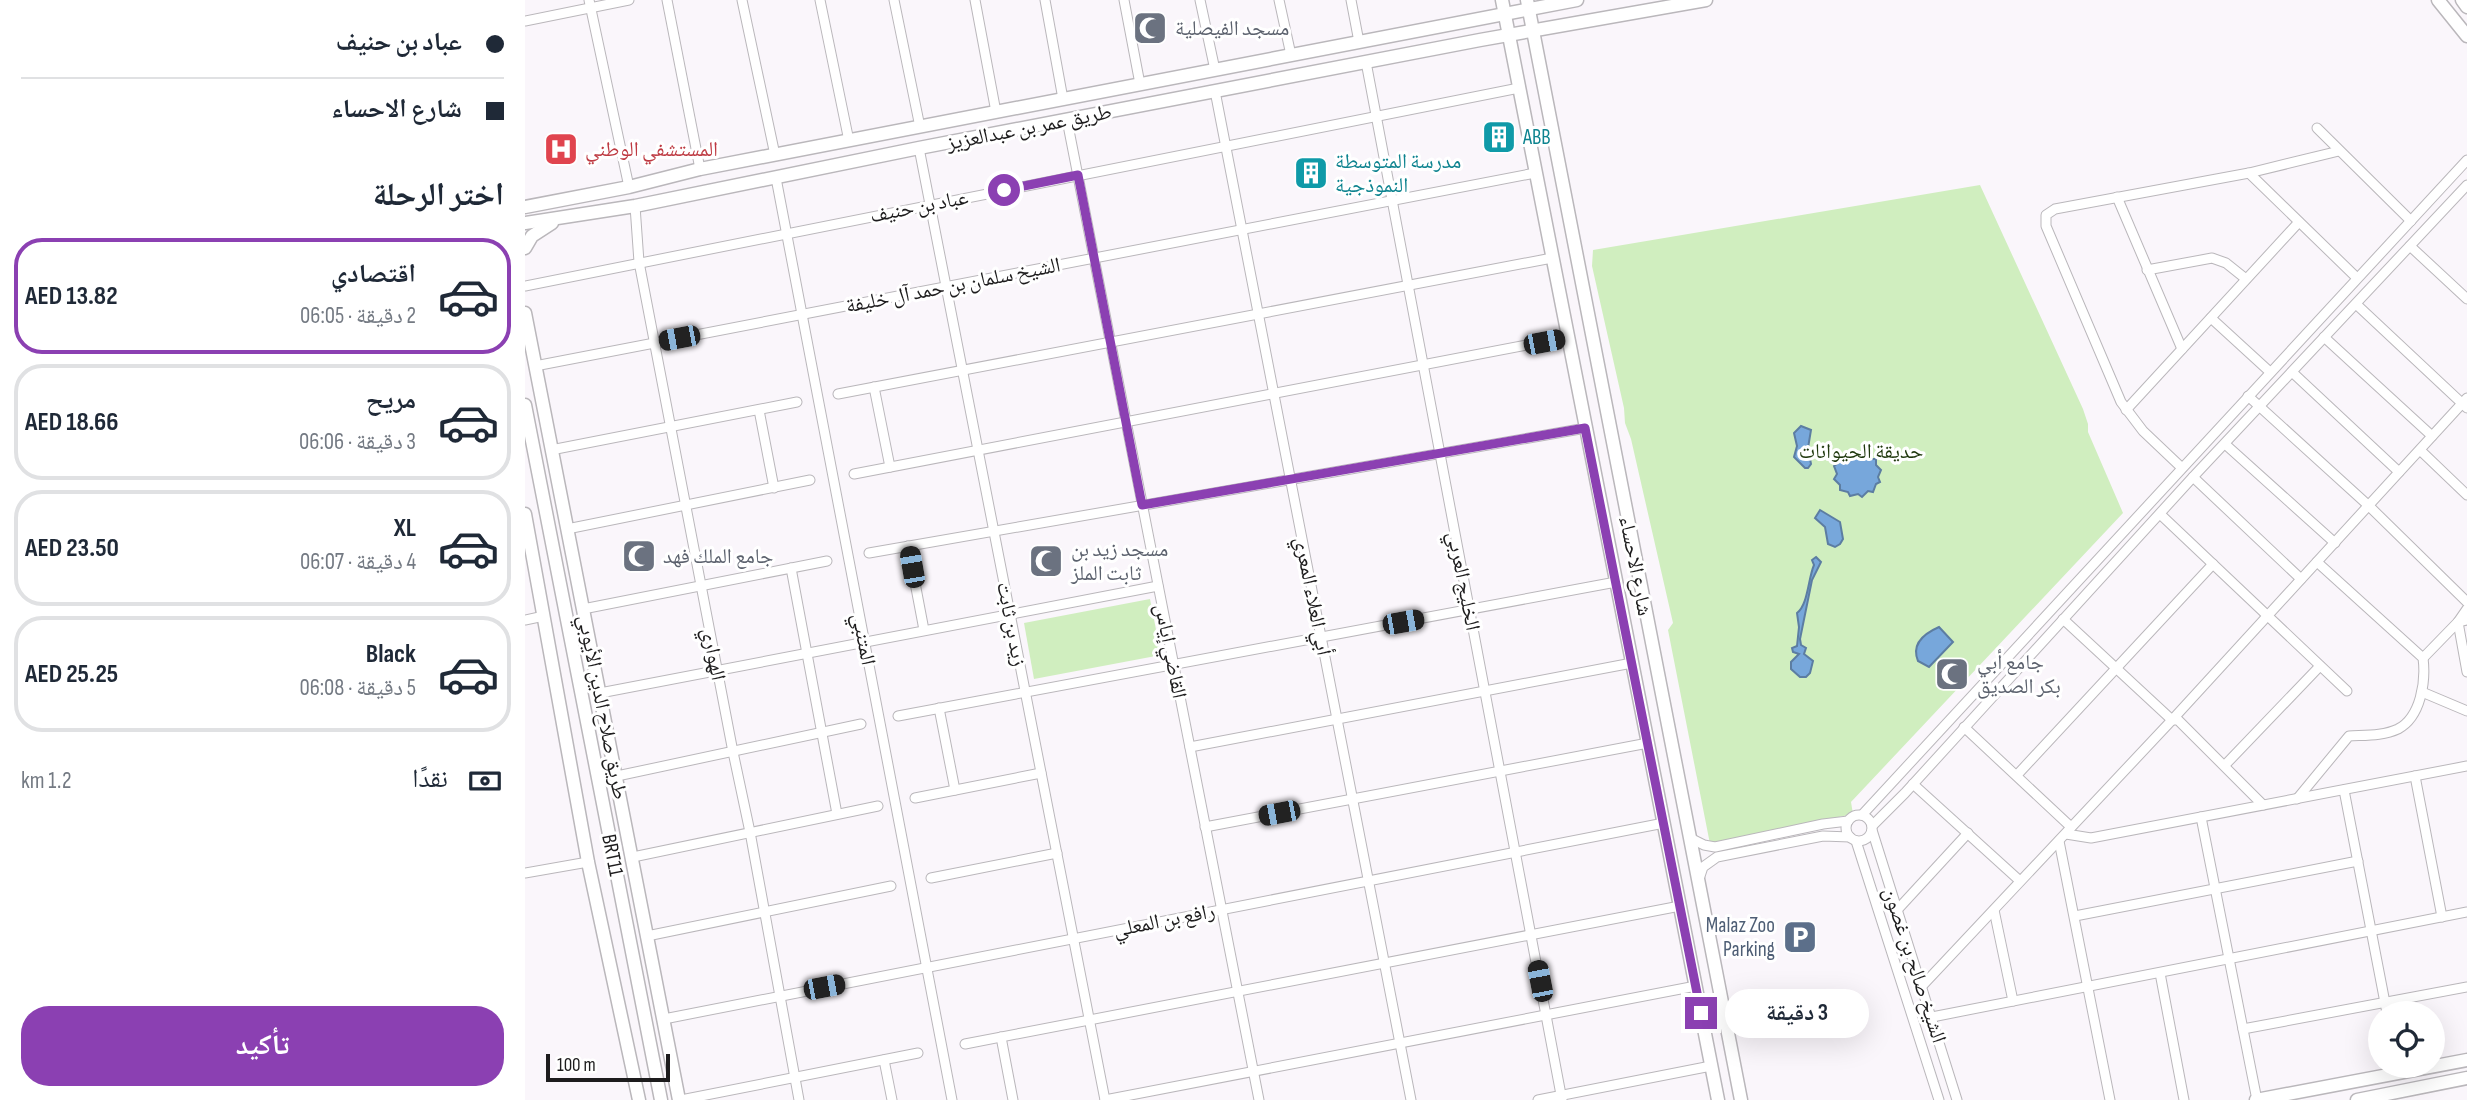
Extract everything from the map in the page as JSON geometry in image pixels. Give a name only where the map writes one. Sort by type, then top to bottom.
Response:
[{"type":"main road","name":"طريق عمر بن عبدالعزيز","points":[[525,206],[629,187],[700,169],[1482,18],[1504,4],[1553,5],[1577,0]]},
{"type":"main road","name":"طريق عمر بن عبدالعزيز","points":[[525,223],[635,206],[1366,61],[1706,0]]},
{"type":"main road","points":[[2438,0],[2467,36]]},
{"type":"main road","points":[[2462,0],[2467,7]]},
{"type":"main road","name":"شارع الاحساء","points":[[1526,3],[1741,1100]]},
{"type":"main road","name":"شارع الاحساء","points":[[1504,4],[1718,1100]]},
{"type":"main road","points":[[1551,28],[1539,25],[1537,16],[1542,9],[1553,5]]},
{"type":"main road","points":[[1479,40],[1497,27],[1495,20],[1482,18]]},
{"type":"main road","points":[[1513,55],[1516,48],[1527,45],[1537,55]]},
{"type":"main road","points":[[525,195],[559,201]]},
{"type":"main road","points":[[525,248],[537,232],[562,219]]},
{"type":"main road","name":"طريق صلاح الدين الأيوبي","points":[[525,313],[680,1100]]},
{"type":"main road","name":"BRT11","points":[[525,405],[661,1100]]},
{"type":"main road","name":"طريق صلاح الدين الأيوبي","points":[[525,513],[527,537],[544,616],[588,862],[639,1100]]},
{"type":"main road","points":[[2445,1063],[2467,1060]]},
{"type":"main road","points":[[2257,1100],[2368,1076]]},
{"type":"main road","points":[[2357,1100],[2402,1096],[2467,1078]]},
{"type":"street","points":[[525,21],[590,4],[629,0]]},
{"type":"street","points":[[667,0],[700,169]]},
{"type":"street","points":[[742,0],[775,155]]},
{"type":"street","points":[[820,0],[849,141]]},
{"type":"street","points":[[894,0],[920,127]]},
{"type":"street","points":[[975,0],[996,112]]},
{"type":"street","points":[[1045,0],[1063,99]]},
{"type":"street","points":[[1124,0],[1140,84]]},
{"type":"street","points":[[1200,0],[1215,70]]},
{"type":"street","points":[[1279,0],[1290,55]]},
{"type":"street","points":[[1351,0],[1359,42]]},
{"type":"street","points":[[590,4],[629,187]]},
{"type":"street","name":"الخليج العربي","points":[[1366,61],[1562,1098]]},
{"type":"street","name":"عباد بن حنيف","points":[[525,286],[639,261],[1519,89]]},
{"type":"street","name":"أبي العلاء المعري","points":[[1215,91],[1411,1100]]},
{"type":"street","name":"القاضي إياس","points":[[1067,120],[1259,1100]]},
{"type":"street","points":[[2317,128],[2411,221]]},
{"type":"street","name":"زيد بن ثابت","points":[[919,148],[1105,1100]]},
{"type":"street","points":[[2182,468],[2143,431],[2126,410],[2113,386],[2045,222],[2046,215],[2051,210],[2249,173],[2339,151]]},
{"type":"street","points":[[1689,837],[1704,845],[1715,846],[1848,821],[1854,816],[1862,815],[2467,160]]},
{"type":"street","name":"الشيخ سلمان بن حمد آل خليفة","points":[[535,366],[1535,173]]},
{"type":"street","points":[[2249,173],[2357,278]]},
{"type":"street","name":"المتنبي","points":[[776,178],[952,1100]]},
{"type":"street","points":[[1698,884],[1703,867],[1717,857],[1823,836],[1868,838],[1872,828],[2193,477],[2467,185]]},
{"type":"street","points":[[2116,197],[2182,349]]},
{"type":"street","name":"الهواري","points":[[635,206],[639,261],[799,1100]]},
{"type":"street","points":[[2126,410],[2299,222]]},
{"type":"street","points":[[2410,246],[2466,296]]},
{"type":"street","points":[[838,394],[1552,258]]},
{"type":"street","points":[[2147,270],[2212,258],[2226,263],[2246,279]]},
{"type":"street","points":[[1922,986],[2465,403],[2355,304]]},
{"type":"street","points":[[2211,318],[2270,372]]},
{"type":"street","points":[[854,474],[1568,337]]},
{"type":"street","points":[[2324,337],[2432,436]]},
{"type":"street","points":[[2292,372],[2399,472]]},
{"type":"street","points":[[874,387],[890,467]]},
{"type":"street","points":[[2248,396],[2369,506],[2467,602]]},
{"type":"street","points":[[551,450],[797,402]]},
{"type":"street","points":[[758,410],[774,488]]},
{"type":"street","points":[[869,552],[1585,428]]},
{"type":"street","points":[[2225,444],[2335,543]]},
{"type":"street","points":[[2420,450],[2467,495]]},
{"type":"street","points":[[2193,477],[2301,579]]},
{"type":"street","points":[[567,529],[810,480]]},
{"type":"street","points":[[2160,514],[2347,691]]},
{"type":"street","points":[[908,546],[924,630]]},
{"type":"street","points":[[583,609],[827,561]]},
{"type":"street","points":[[2297,799],[2349,736],[2383,733],[2402,727],[2415,711],[2422,692],[2423,658],[2317,562]]},
{"type":"street","points":[[2017,775],[2213,564]]},
{"type":"street","points":[[791,568],[837,814]]},
{"type":"street","points":[[898,716],[1616,582]]},
{"type":"street","points":[[600,693],[1158,586]]},
{"type":"street","points":[[2423,658],[2462,621],[2467,609]]},
{"type":"street","points":[[525,620],[544,616]]},
{"type":"street","points":[[2063,619],[2172,720],[2178,720],[2263,805]]},
{"type":"street","points":[[2462,621],[2467,672]]},
{"type":"street","points":[[1190,747],[1632,663]]},
{"type":"street","points":[[2225,765],[2320,666]]},
{"type":"street","points":[[2422,692],[2467,711]]},
{"type":"street","points":[[939,708],[955,790]]},
{"type":"street","points":[[617,776],[861,724]]},
{"type":"street","points":[[1964,727],[2017,775],[2066,834],[2075,916],[2110,1100]]},
{"type":"street","points":[[1205,827],[1649,743]]},
{"type":"street","points":[[2066,834],[2091,838],[2467,766]]},
{"type":"street","points":[[915,798],[1041,773]]},
{"type":"street","points":[[2414,776],[2442,917]]},
{"type":"street","points":[[1913,784],[2020,881]]},
{"type":"street","points":[[2344,790],[2385,1001]]},
{"type":"street","points":[[633,857],[878,806]]},
{"type":"street","points":[[1862,815],[1868,819],[1872,828]]},
{"type":"street","points":[[2201,817],[2257,1100]]},
{"type":"street","points":[[1848,821],[1846,828],[1853,839]]},
{"type":"street","name":"رافع بن المعلي","points":[[664,1019],[1664,823]]},
{"type":"street","name":"الشيخ صالح بن غصون","points":[[1872,828],[1957,1100]]},
{"type":"street","points":[[1898,909],[1968,833]]},
{"type":"street","name":"الشيخ صالح بن غصون","points":[[1853,839],[1939,1100]]},
{"type":"street","points":[[1715,846],[1717,857]]},
{"type":"street","points":[[930,878],[1056,853]]},
{"type":"street","points":[[2075,916],[2358,861]]},
{"type":"street","points":[[525,873],[588,862]]},
{"type":"street","points":[[647,936],[891,886]]},
{"type":"street","points":[[965,1044],[1680,906]]},
{"type":"street","points":[[1994,910],[2013,1002]]},
{"type":"street","points":[[1915,1023],[1919,1026],[1927,1024],[1931,1015],[2013,1002],[2467,912]]},
{"type":"street","points":[[2160,973],[2184,1100]]},
{"type":"street","points":[[1105,1100],[1696,986]]},
{"type":"street","points":[[2413,1001],[2467,987]]},
{"type":"street","points":[[2243,1029],[2368,1011]]},
{"type":"street","points":[[1920,1039],[1921,1031],[1925,1029],[1937,1033]]},
{"type":"street","points":[[1001,1037],[1013,1100]]},
{"type":"street","points":[[680,1100],[918,1053]]},
{"type":"street","points":[[884,1060],[892,1100]]},
{"type":"street","points":[[1538,1100],[1562,1098],[1711,1066]]},
{"type":"green space","name":"حديقة الحيوانات","points":[[1980,185],[2083,409],[2088,432],[2123,513],[1851,802],[1853,814],[1710,844],[1668,630],[1673,623],[1631,439],[1625,423],[1624,408],[1592,266],[1593,250]]},
{"type":"green space","points":[[1150,599],[1161,655],[1034,679],[1024,623]]},
{"type":"water","points":[[1801,426],[1811,430],[1808,448],[1811,464],[1808,468],[1794,457],[1797,446],[1794,433]]},
{"type":"water","points":[[1853,450],[1858,454],[1866,452],[1871,459],[1876,459],[1876,465],[1881,470],[1878,477],[1880,482],[1876,484],[1873,492],[1868,491],[1862,497],[1858,494],[1850,496],[1848,492],[1840,490],[1840,485],[1834,479],[1837,474],[1834,466],[1841,461],[1841,456],[1847,456]]},
{"type":"water","points":[[1820,510],[1840,522],[1843,539],[1835,547],[1828,544],[1825,527],[1815,518]]},
{"type":"water","points":[[1816,557],[1821,562],[1812,580],[1800,639],[1801,645],[1806,648],[1804,654],[1813,661],[1810,673],[1806,677],[1800,677],[1791,669],[1791,662],[1799,654],[1793,652],[1792,648],[1797,646],[1797,613],[1806,598],[1814,565],[1812,560]]},
{"type":"water","points":[[1939,627],[1953,642],[1929,667],[1918,661],[1917,645],[1923,636]]},
{"type":"place","name":"مسجد الفيصلية","points":[[1150,28]]},
{"type":"place","name":"ABB","points":[[1499,137]]},
{"type":"place","name":"المستشفي الوطني","points":[[561,149]]},
{"type":"place","name":"مدرسة المتوسطة النموذجية","points":[[1311,173]]},
{"type":"place","name":"جامع الملك فهد","points":[[639,556]]},
{"type":"place","name":"مسجد زيد بن ثابت الملز","points":[[1046,561]]},
{"type":"place","name":"جامع أبي بكر الصديق","points":[[1952,674]]},
{"type":"place","name":"Malaz Zoo Parking","points":[[1800,937]]},
{"type":"route","points":[[1004,190],[1078,175],[1142,505],[1585,428],[1701,1013]]}]
